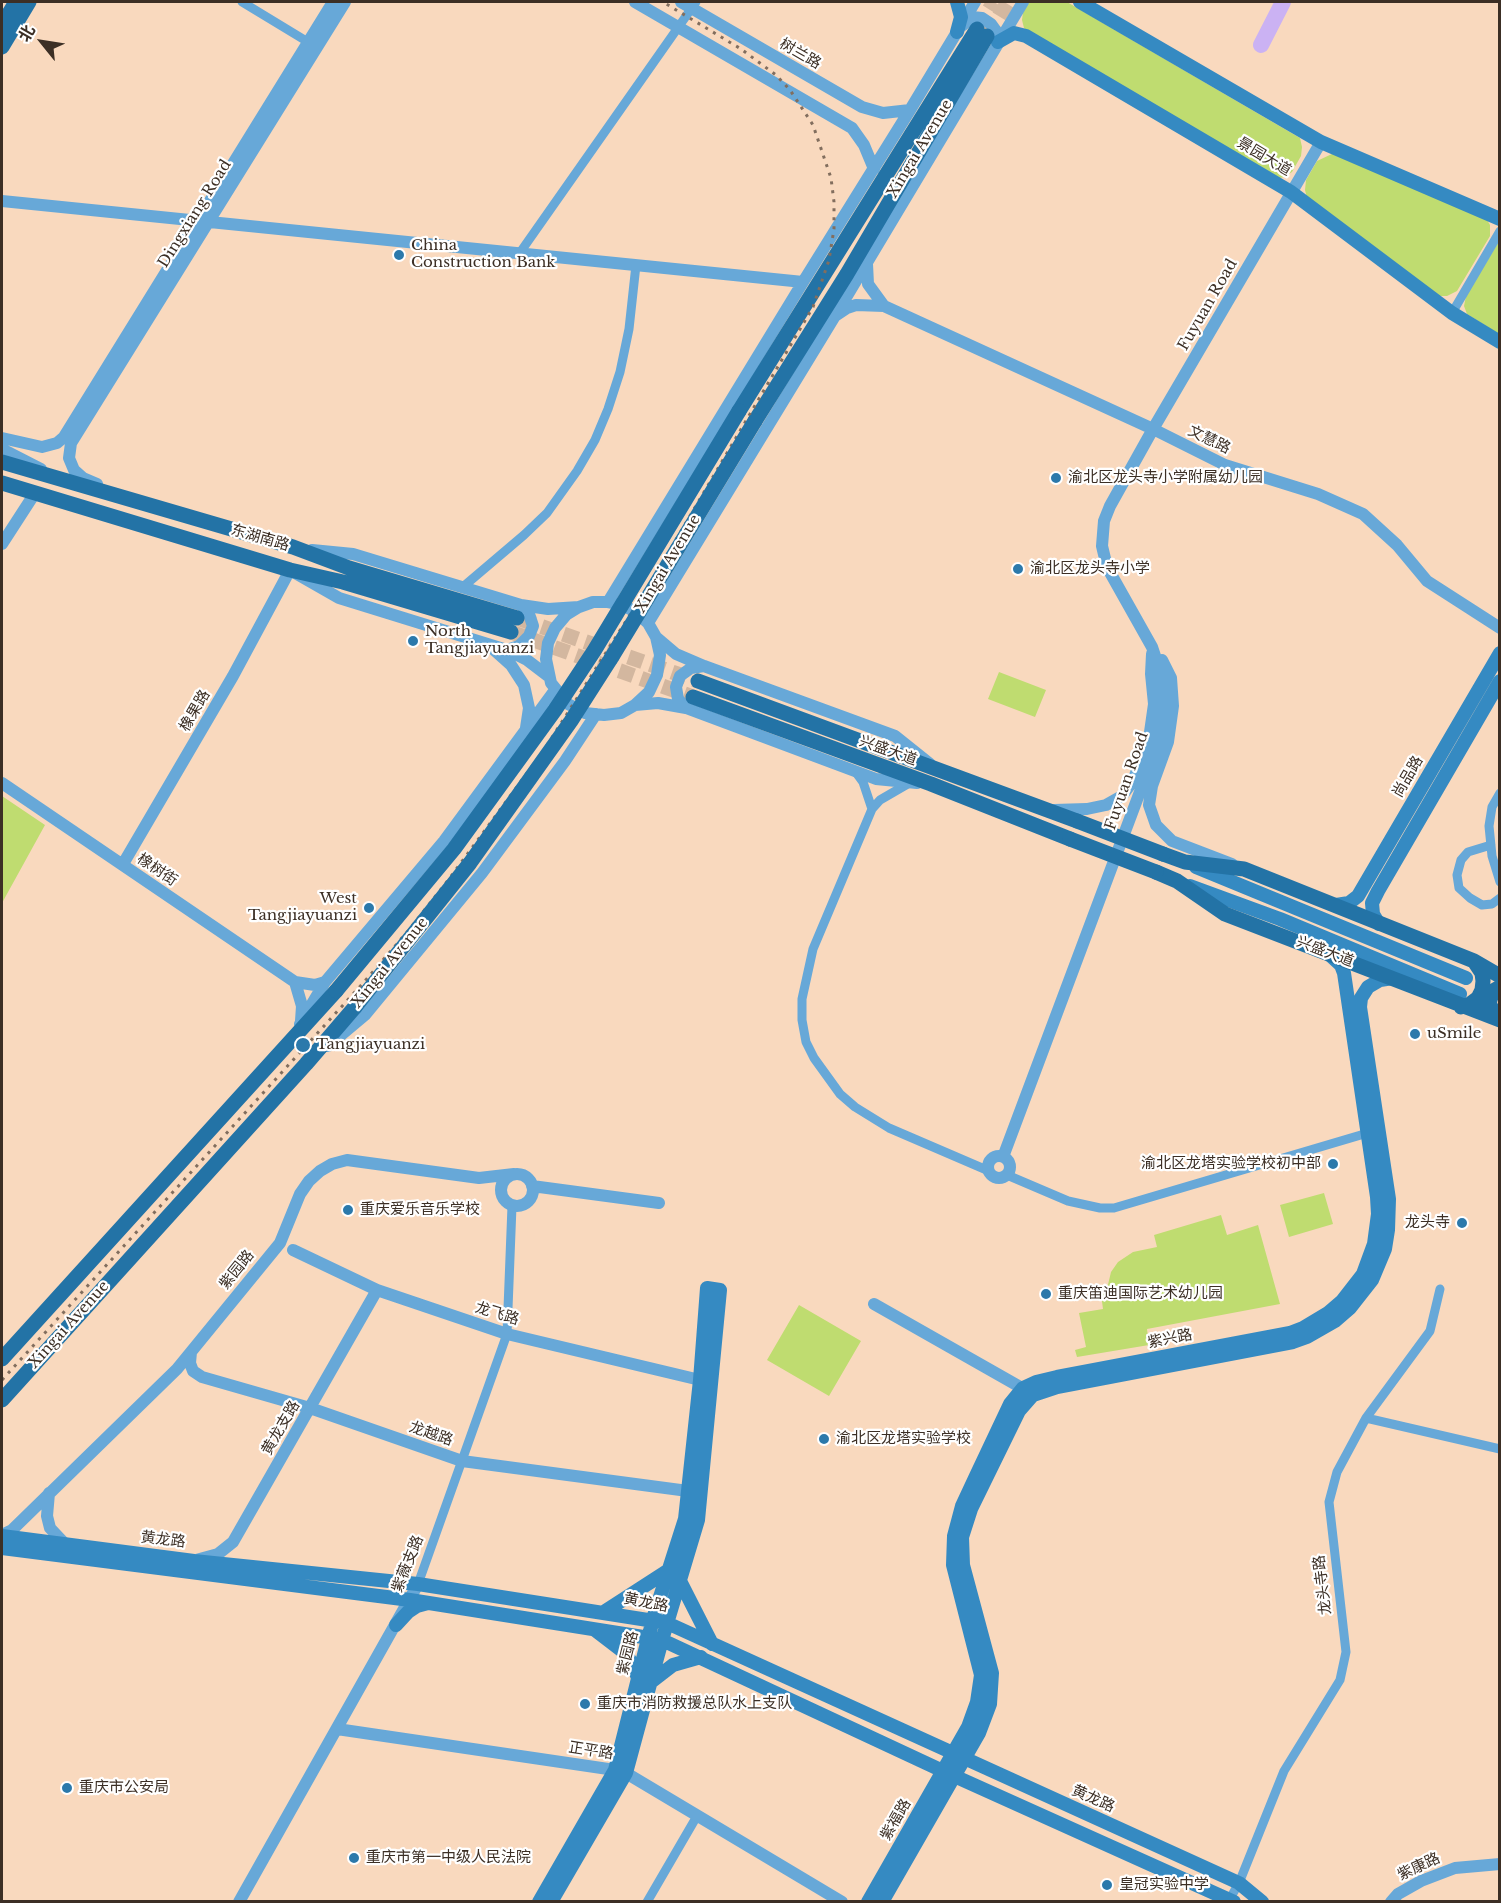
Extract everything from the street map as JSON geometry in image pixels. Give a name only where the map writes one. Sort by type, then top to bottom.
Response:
[{"type":"main road","points":[[2,25],[16,2]]},
{"type":"main road","points":[[2,47],[29,2]]},
{"type":"main road","points":[[957,2],[961,17],[957,32]]},
{"type":"main road","points":[[1080,2],[1321,142],[1500,219]]},
{"type":"main road","name":"景园大道","points":[[988,36],[1014,33],[1026,36],[1291,192],[1452,313],[1500,342]]},
{"type":"main road","name":"Xingai Avenue","points":[[2,1359],[289,1043],[330,987],[454,849],[555,710],[594,651],[740,411],[988,36]]},
{"type":"main road","name":"Xingai Avenue","points":[[2,1400],[306,1064],[355,1007],[470,863],[571,721],[616,650],[852,264],[988,36]]},
{"type":"main road","name":"东湖南路","points":[[3,452],[55,478],[293,547],[350,568],[516,618]]},
{"type":"main road","name":"东湖南路","points":[[2,484],[290,570],[516,618]]},
{"type":"main road","name":"尚品路","points":[[1335,905],[1349,903],[1358,896],[1500,653]]},
{"type":"main road","name":"兴盛大道","points":[[698,681],[1185,862]]},
{"type":"main road","name":"尚品路","points":[[1379,924],[1373,914],[1372,903],[1500,681]]},
{"type":"main road","name":"兴盛大道","points":[[689,702],[931,784],[1177,881],[1225,914],[1393,978],[1460,1000],[1500,1019]]},
{"type":"main road","points":[[1185,862],[1244,869],[1474,961],[1500,976]]},
{"type":"main road","points":[[1185,862],[1466,978]]},
{"type":"main road","points":[[1177,881],[1280,919],[1470,1004],[1478,998],[1483,981],[1482,973],[1474,961]]},
{"type":"main road","name":"紫兴路","points":[[1329,953],[1341,965],[1344,973],[1374,1131]]},
{"type":"main road","name":"紫兴路","points":[[1028,1392],[1036,1382],[1057,1377],[1290,1333],[1328,1313],[1342,1301],[1363,1274],[1374,1244],[1378,1214],[1374,1131],[1360,1007],[1361,998],[1368,987],[1380,980],[1393,978]]},
{"type":"main road","points":[[1500,987],[1493,991],[1489,1003],[1500,1019]]},
{"type":"main road","name":"紫园路","points":[[551,1902],[621,1772],[660,1621],[669,1570],[685,1519],[700,1380],[713,1289],[698,1520],[680,1581],[660,1621]]},
{"type":"main road","points":[[958,1756],[977,1702],[981,1675],[953,1565],[954,1536],[962,1506],[1010,1404],[1028,1392]]},
{"type":"main road","name":"黄龙路","points":[[2,1536],[194,1561],[418,1584],[660,1621],[1239,1883],[1262,1902]]},
{"type":"main road","name":"黄龙路","points":[[2,1548],[410,1600],[655,1638],[1230,1900]]},
{"type":"main road","points":[[604,1612],[669,1570]]},
{"type":"main road","points":[[680,1581],[712,1644]]},
{"type":"main road","points":[[396,1625],[417,1606],[430,1603]]},
{"type":"main road","points":[[593,1628],[624,1653],[644,1680],[673,1665],[701,1657]]},
{"type":"main road","name":"紫福路","points":[[882,1902],[958,1756]]},
{"type":"main road","points":[[924,1762],[932,1774],[933,1789]]},
{"type":"main road","name":"紫园路","points":[[539,1902],[621,1772]]},
{"type":"main road","name":"紫福路","points":[[868,1902],[933,1789],[949,1773]]},
{"type":"street","points":[[242,2],[308,42]]},
{"type":"street","name":"Dingxiang Road","points":[[203,222],[333,2]]},
{"type":"street","name":"Dingxiang Road","points":[[68,440],[203,222],[345,2]]},
{"type":"street","points":[[635,2],[852,128],[864,144],[874,170]]},
{"type":"street","name":"Xingai Avenue","points":[[608,602],[975,2]]},
{"type":"street","name":"Xingai Avenue","points":[[648,623],[867,263],[988,36],[1023,2]]},
{"type":"street","points":[[519,254],[678,27],[690,4]]},
{"type":"street","name":"树兰路","points":[[690,4],[862,107],[883,113],[910,110]]},
{"type":"street","points":[[957,32],[972,17],[982,18],[996,31],[988,36]]},
{"type":"street","name":"Fuyuan Road","points":[[989,1171],[988,1165],[992,1158],[1003,1157],[1159,741],[1164,705],[1161,674],[1152,647],[1107,567],[1102,546],[1104,521],[1153,429],[1321,142]]},
{"type":"street","points":[[2,201],[803,282]]},
{"type":"street","points":[[1452,313],[1500,231]]},
{"type":"street","points":[[867,263],[868,284],[884,306]]},
{"type":"street","points":[[464,586],[547,513],[577,471],[595,440],[621,372],[629,329],[636,265]]},
{"type":"street","points":[[836,316],[856,305],[884,306]]},
{"type":"street","name":"文慧路","points":[[884,306],[1153,429],[1225,465],[1318,494],[1362,514],[1397,545],[1427,581],[1500,628]]},
{"type":"street","points":[[2,438],[42,447],[68,440],[70,464],[83,478],[138,497],[165,511]]},
{"type":"street","points":[[2,544],[35,493]]},
{"type":"street","points":[[293,547],[353,554],[464,586],[516,618],[548,609],[579,607]]},
{"type":"street","points":[[639,551],[639,565],[644,576],[656,582],[668,580],[679,572]]},
{"type":"street","points":[[290,570],[339,598],[507,650],[527,660],[548,676]]},
{"type":"street","name":"橡果路","points":[[123,864],[227,686],[290,570]]},
{"type":"street","points":[[593,602],[608,602],[623,605],[648,623],[656,637],[660,656],[657,675],[649,692],[635,705],[621,712],[604,716],[585,713],[568,704],[555,690],[548,676],[546,659],[548,643],[555,628],[566,615],[593,602]]},
{"type":"street","points":[[507,650],[519,646],[529,636],[533,626],[529,614],[516,618]]},
{"type":"street","points":[[656,637],[676,654],[704,666],[895,736],[938,770]]},
{"type":"street","points":[[488,644],[511,665],[524,685],[530,708],[525,732]]},
{"type":"street","points":[[1047,810],[1086,809],[1106,805],[1122,796],[1133,781],[1149,738],[1154,704],[1151,674],[1152,647]]},
{"type":"street","points":[[1152,647],[1166,666],[1171,678],[1173,698],[1168,742],[1152,786],[1149,805],[1156,825],[1172,841],[1244,869]]},
{"type":"street","points":[[704,666],[691,668],[680,676],[676,687],[678,699],[876,779],[931,784]]},
{"type":"street","name":"Xingai Avenue","points":[[289,1043],[300,1024],[444,841],[555,690]]},
{"type":"street","points":[[635,705],[689,702]]},
{"type":"street","name":"Xingai Avenue","points":[[306,1064],[365,1015],[482,873],[565,761],[596,714]]},
{"type":"street","points":[[525,732],[537,728],[548,729],[560,738],[565,761]]},
{"type":"street","points":[[855,771],[863,782],[872,809]]},
{"type":"street","points":[[911,782],[880,800],[872,809],[813,949],[802,999],[802,1020],[806,1042],[814,1058],[840,1094],[855,1107],[889,1128],[989,1171],[998,1178],[1007,1175],[1010,1170],[1010,1163],[1003,1157]]},
{"type":"street","name":"橡树街","points":[[2,783],[295,982]]},
{"type":"street","points":[[1500,793],[1492,807],[1489,826],[1500,882]]},
{"type":"street","points":[[1491,845],[1467,852],[1461,860],[1456,876],[1459,888],[1482,905],[1492,904],[1500,898]]},
{"type":"street","points":[[300,1024],[302,1006],[295,982],[330,987]]},
{"type":"street","points":[[1007,1175],[1068,1201],[1100,1208],[1114,1208],[1159,1197],[1374,1131]]},
{"type":"street","name":"紫园路","points":[[2,1536],[12,1530],[177,1369],[280,1243],[300,1194],[320,1171],[332,1164],[347,1160],[479,1178]]},
{"type":"street","points":[[502,1195],[502,1184],[514,1174]]},
{"type":"street","points":[[514,1174],[524,1176],[529,1179],[533,1194],[523,1205],[513,1206],[479,1178],[514,1174]]},
{"type":"street","points":[[532,1186],[659,1203]]},
{"type":"street","name":"紫薇支路","points":[[238,1902],[418,1584],[507,1334],[513,1206]]},
{"type":"street","points":[[268,1258],[293,1250],[286,1228]]},
{"type":"street","name":"龙飞路","points":[[293,1250],[376,1290],[507,1334],[700,1380]]},
{"type":"street","name":"龙头寺路","points":[[1230,1900],[1284,1771],[1340,1680],[1346,1652],[1329,1502],[1337,1472],[1366,1418],[1430,1331],[1440,1289]]},
{"type":"street","name":"黄龙支路","points":[[194,1561],[218,1554],[233,1542],[376,1290]]},
{"type":"street","points":[[874,1304],[1028,1392]]},
{"type":"street","name":"龙越路","points":[[191,1352],[190,1362],[193,1371],[202,1377],[310,1408],[462,1461],[688,1491]]},
{"type":"street","points":[[1366,1418],[1500,1449]]},
{"type":"street","points":[[49,1493],[47,1516],[50,1528],[66,1545]]},
{"type":"street","name":"正平路","points":[[337,1729],[621,1772],[842,1902]]},
{"type":"street","points":[[647,1902],[697,1816]]},
{"type":"street","name":"紫康路","points":[[1391,1902],[1398,1894],[1421,1881],[1455,1868],[1500,1864]]},
{"type":"green space","points":[[1027,2],[1067,2],[1300,138],[1301,156],[1292,172],[1276,179],[1028,32],[1022,20]]},
{"type":"green space","points":[[1334,153],[1486,218],[1490,225],[1490,236],[1457,291],[1447,296],[1437,296],[1307,198],[1306,180],[1317,161]]},
{"type":"green space","points":[[1499,241],[1499,334],[1467,314],[1464,306],[1466,296]]},
{"type":"green space","points":[[999,672],[1046,690],[1035,717],[988,699]]},
{"type":"green space","points":[[2,796],[45,825],[2,903]]},
{"type":"green space","points":[[1324,1193],[1333,1224],[1289,1237],[1280,1205]]},
{"type":"green space","points":[[1221,1215],[1227,1235],[1258,1225],[1280,1304],[1147,1329],[1149,1345],[1077,1357],[1075,1350],[1086,1347],[1079,1313],[1103,1309],[1101,1294],[1106,1293],[1111,1272],[1118,1262],[1133,1252],[1157,1247],[1154,1235]]},
{"type":"green space","points":[[799,1305],[861,1341],[829,1396],[767,1360]]},
{"type":"waterway","points":[[1261,45],[1283,2]]},
{"type":"tunnel","points":[[977,29],[994,2]]},
{"type":"tunnel","points":[[987,36],[1008,2]]},
{"type":"tunnel","points":[[520,619],[698,681]]},
{"type":"tunnel","points":[[511,632],[693,697]]},
{"type":"railway","points":[[2,1380],[364,982],[449,879],[544,750],[654,577],[813,307],[829,260],[834,229],[831,178],[813,125],[790,90],[776,75],[741,49],[663,2]]},
{"type":"place","name":"China Construction Bank","points":[[399,255]]},
{"type":"place","name":"渝北区龙头寺小学附属幼儿园","points":[[1056,478]]},
{"type":"place","name":"渝北区龙头寺小学","points":[[1018,569]]},
{"type":"place","name":"North Tangjiayuanzi","points":[[413,641]]},
{"type":"place","name":"West Tangjiayuanzi","points":[[369,908]]},
{"type":"place","name":"uSmile","points":[[1415,1034]]},
{"type":"place","name":"Tangjiayuanzi","points":[[303,1045]]},
{"type":"place","name":"渝北区龙塔实验学校初中部","points":[[1333,1164]]},
{"type":"place","name":"重庆爱乐音乐学校","points":[[348,1210]]},
{"type":"place","name":"龙头寺","points":[[1462,1223]]},
{"type":"place","name":"重庆笛迪国际艺术幼儿园","points":[[1046,1294]]},
{"type":"place","name":"渝北区龙塔实验学校","points":[[824,1439]]},
{"type":"place","name":"重庆市消防救援总队水上支队","points":[[585,1704]]},
{"type":"place","name":"重庆市公安局","points":[[67,1788]]},
{"type":"place","name":"重庆市第一中级人民法院","points":[[354,1858]]},
{"type":"place","name":"皇冠实验中学","points":[[1107,1885]]}]
